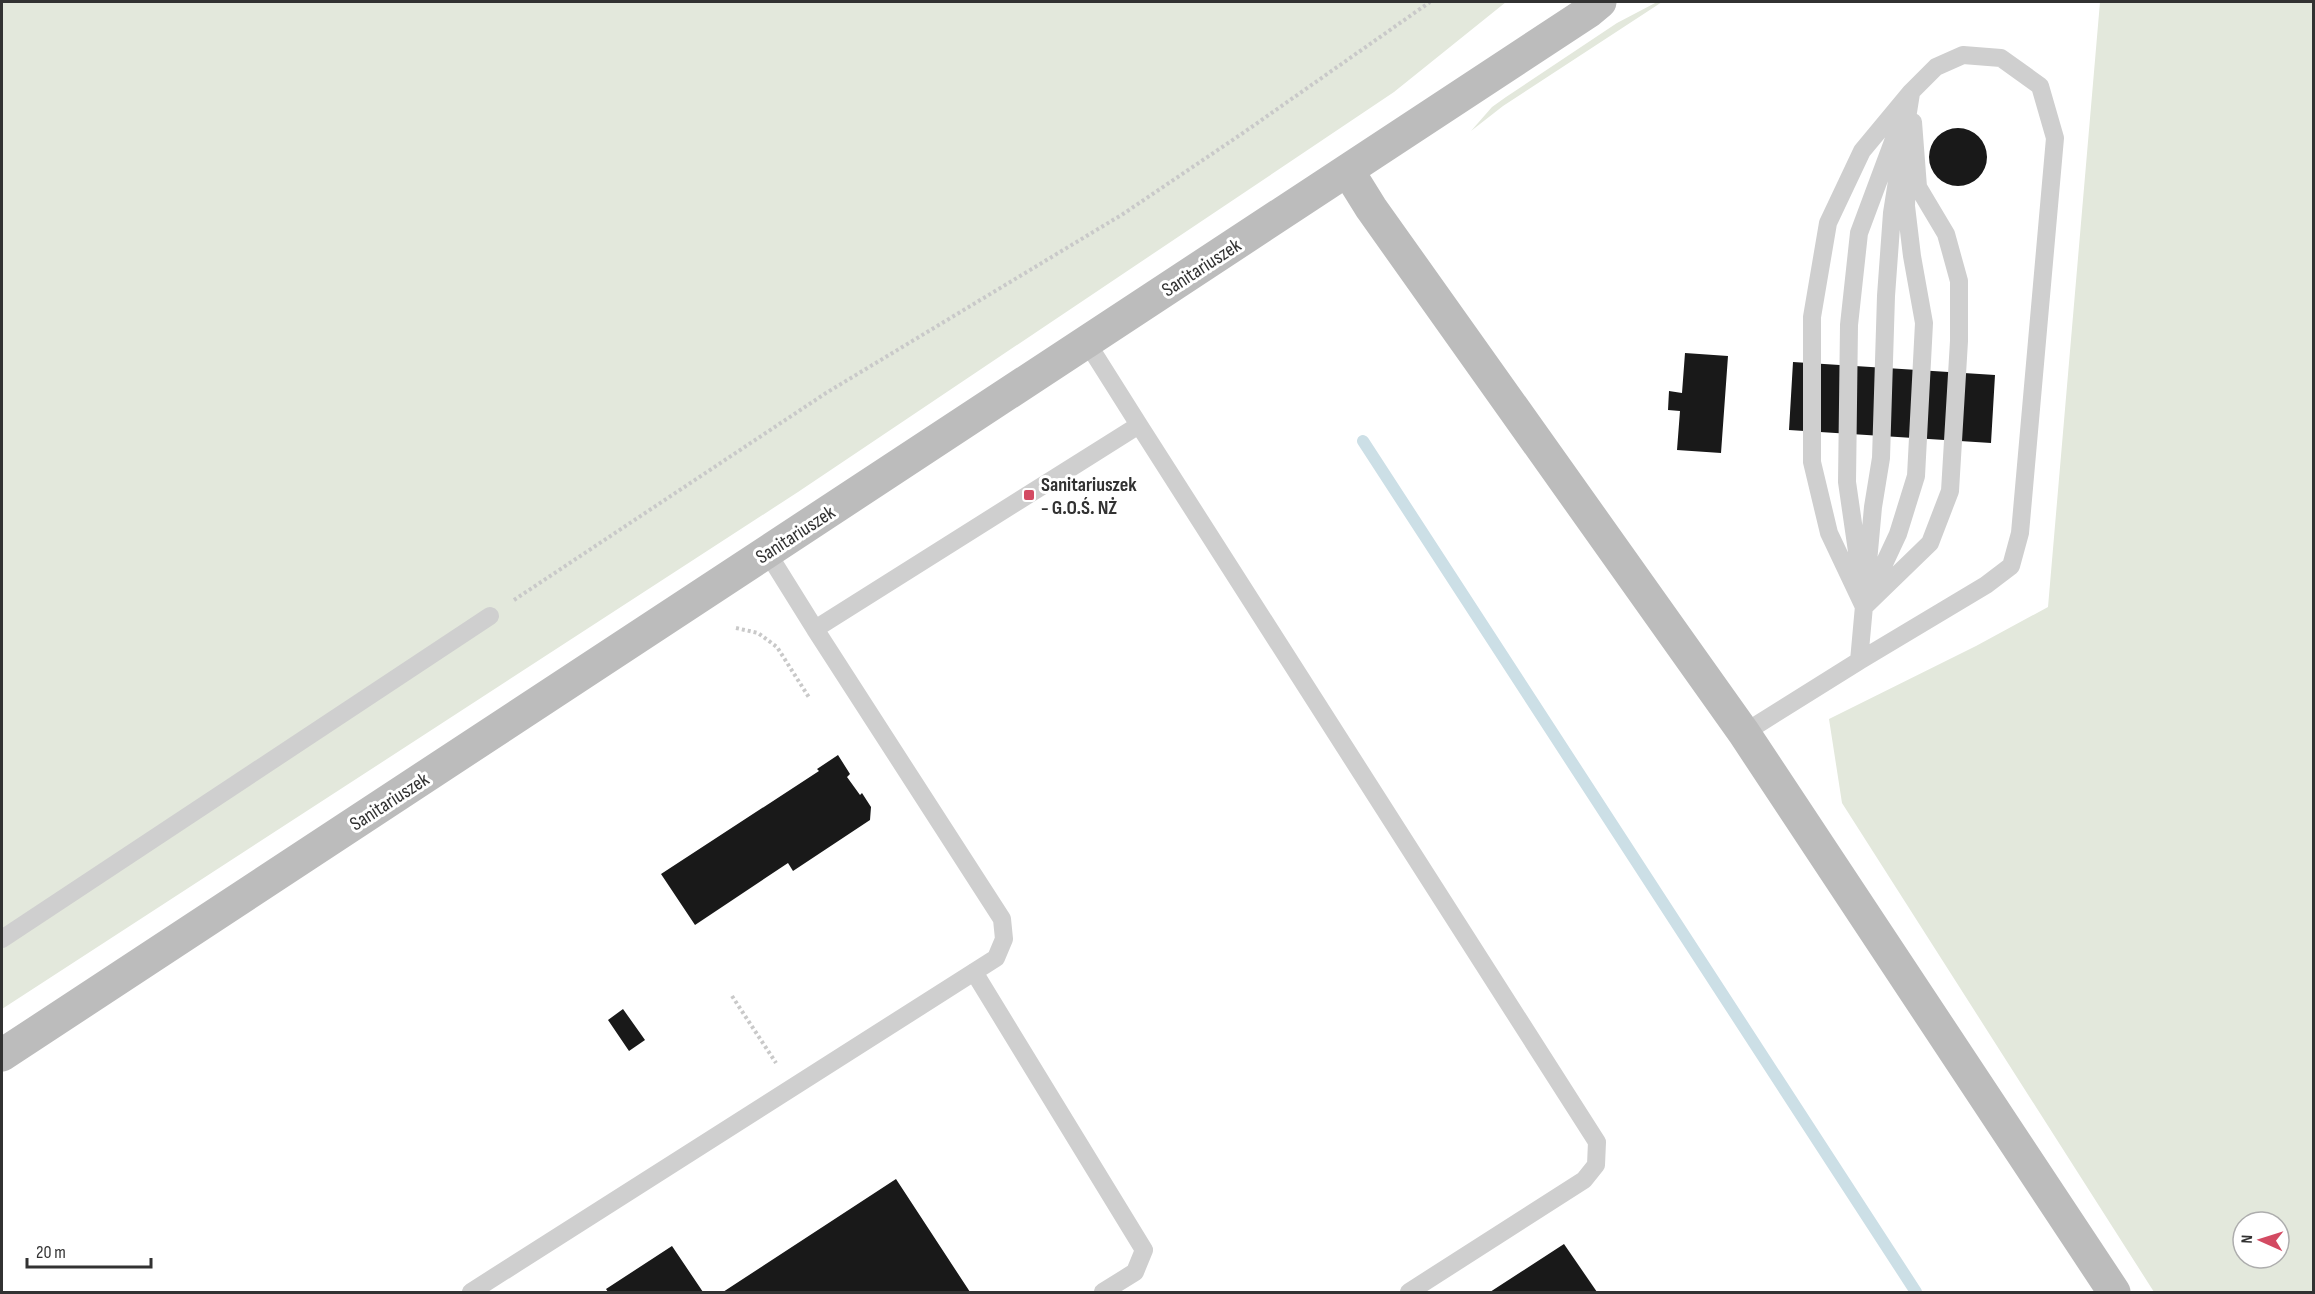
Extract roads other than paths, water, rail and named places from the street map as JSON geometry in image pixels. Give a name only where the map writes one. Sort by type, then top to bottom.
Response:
[{"type":"street","name":"Sanitariuszek","points":[[2,1055],[1599,5]]},
{"type":"street","points":[[1348,171],[1371,208],[1744,733],[2114,1293]]},
{"type":"lane","points":[[1744,733],[1986,585],[2011,566],[2020,533],[2055,138],[2040,86],[2001,58],[1964,55],[1936,67],[1911,92],[1862,151],[1828,223],[1812,318],[1812,462],[1829,534],[1864,607]]},
{"type":"lane","points":[[1864,607],[1930,543],[1950,491],[1959,341],[1959,281],[1946,234],[1918,187],[1911,92]]},
{"type":"lane","points":[[1864,607],[1898,534],[1916,476],[1924,322],[1906,206],[1911,92]]},
{"type":"lane","points":[[1864,607],[1847,482],[1849,325],[1859,233],[1911,92]]},
{"type":"lane","points":[[1859,661],[1873,507],[1881,458],[1886,296],[1892,213],[1911,92]]},
{"type":"lane","points":[[1086,341],[1598,1142],[1596,1165],[1584,1180],[1409,1293]]},
{"type":"lane","points":[[815,629],[1139,425]]},
{"type":"lane","points":[[471,1293],[996,958],[1004,939],[1002,919],[767,552]]},
{"type":"lane","points":[[2,939],[490,616]]},
{"type":"lane","points":[[974,972],[1144,1250],[1135,1272],[1103,1293]]},
{"type":"waterway","points":[[1363,441],[1916,1292]]},
{"type":"place","name":"Sanitariuszek - G.O.Ś. NŻ","points":[[1029,495]]}]
